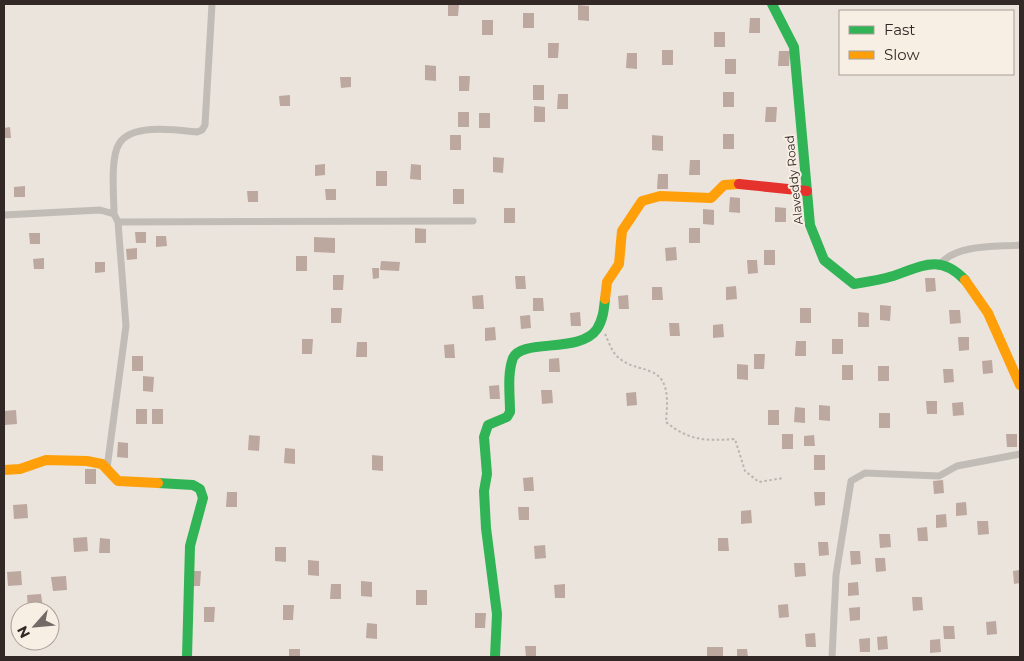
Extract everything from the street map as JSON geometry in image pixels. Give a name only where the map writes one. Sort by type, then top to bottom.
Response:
[{"type":"street","points":[[107,468],[126,326],[118,222],[114,214],[115,158],[119,143],[128,136],[155,128],[197,132],[202,130],[205,125],[212,4]]},
{"type":"street","name":"Alaveddy Road","points":[[772,4],[794,47],[810,225],[824,260],[854,284],[884,278],[934,263],[941,264]]},
{"type":"street","points":[[495,657],[497,614],[486,528],[484,491],[487,474],[484,437],[488,424],[507,417],[510,412],[510,372],[514,356],[524,348],[551,347],[580,342],[597,330],[608,282],[619,264],[622,231],[642,201],[660,196],[711,198],[724,185],[730,183],[807,191]]},
{"type":"street","points":[[4,215],[100,210],[114,214]]},
{"type":"street","points":[[118,222],[473,221]]},
{"type":"street","points":[[1020,245],[962,250],[948,256],[941,264],[951,267],[977,294],[1007,350],[1020,385]]},
{"type":"street","points":[[832,657],[836,575],[851,481],[865,473],[939,476],[957,466],[1020,454]]},
{"type":"street","points":[[4,470],[17,471],[42,460],[88,461],[101,463],[107,468],[111,477],[118,481],[193,485],[200,489],[203,498],[190,546],[187,657]]},
{"type":"path","points":[[600,323],[618,358],[638,368],[654,372],[665,385],[667,397],[666,422],[695,439],[735,440],[745,471],[758,482],[783,478]]},
{"type":"building","points":[[448,4],[459,4],[458,16],[448,16]]},
{"type":"building","points":[[578,5],[589,6],[589,21],[578,20]]},
{"type":"building","points":[[523,13],[534,13],[534,28],[523,28]]},
{"type":"building","points":[[750,18],[760,18],[760,33],[749,33]]},
{"type":"building","points":[[482,20],[493,20],[493,35],[482,35]]},
{"type":"building","points":[[714,32],[725,32],[725,47],[714,47]]},
{"type":"building","points":[[548,43],[559,43],[558,58],[548,58]]},
{"type":"building","points":[[662,50],[673,50],[673,65],[662,65]]},
{"type":"building","points":[[779,51],[790,51],[789,66],[778,66]]},
{"type":"building","points":[[627,53],[637,53],[637,69],[626,68]]},
{"type":"building","points":[[725,59],[736,59],[736,74],[725,74]]},
{"type":"building","points":[[425,65],[436,66],[436,81],[425,80]]},
{"type":"building","points":[[459,76],[470,76],[469,91],[459,91]]},
{"type":"building","points":[[340,77],[351,77],[351,87],[341,88]]},
{"type":"building","points":[[533,85],[544,85],[544,100],[533,100]]},
{"type":"building","points":[[723,92],[734,92],[734,107],[723,107]]},
{"type":"building","points":[[558,94],[568,94],[568,109],[557,109]]},
{"type":"building","points":[[290,95],[290,106],[280,106],[279,96]]},
{"type":"building","points":[[534,106],[545,107],[545,122],[534,122]]},
{"type":"building","points":[[766,107],[777,107],[776,122],[765,122]]},
{"type":"building","points":[[458,112],[469,112],[469,127],[458,127]]},
{"type":"building","points":[[479,113],[490,113],[490,128],[479,128]]},
{"type":"building","points":[[10,127],[11,138],[4,138],[4,128]]},
{"type":"building","points":[[723,134],[734,134],[734,149],[723,149]]},
{"type":"building","points":[[450,135],[461,135],[461,150],[450,150]]},
{"type":"building","points":[[652,135],[663,136],[663,151],[652,150]]},
{"type":"building","points":[[493,157],[504,158],[503,173],[493,172]]},
{"type":"building","points":[[690,160],[700,160],[700,175],[689,175]]},
{"type":"building","points":[[325,164],[325,175],[315,176],[315,165]]},
{"type":"building","points":[[411,164],[421,165],[421,180],[410,179]]},
{"type":"building","points":[[376,171],[387,171],[387,186],[376,186]]},
{"type":"building","points":[[658,174],[668,174],[668,189],[657,189]]},
{"type":"building","points":[[25,186],[25,197],[14,197],[14,187]]},
{"type":"building","points":[[325,189],[336,189],[336,200],[326,200]]},
{"type":"building","points":[[453,189],[464,189],[464,204],[453,204]]},
{"type":"building","points":[[247,191],[258,191],[258,202],[248,202]]},
{"type":"building","points":[[730,197],[740,198],[740,213],[729,212]]},
{"type":"building","points":[[775,207],[786,208],[786,222],[775,222]]},
{"type":"building","points":[[504,208],[515,208],[515,223],[504,223]]},
{"type":"building","points":[[703,209],[714,210],[714,225],[703,224]]},
{"type":"building","points":[[415,228],[426,229],[426,243],[415,243]]},
{"type":"building","points":[[689,228],[700,228],[700,243],[689,243]]},
{"type":"building","points":[[135,232],[146,232],[146,243],[136,243]]},
{"type":"building","points":[[29,233],[40,233],[40,244],[30,244]]},
{"type":"building","points":[[156,236],[166,236],[167,246],[156,247]]},
{"type":"building","points":[[314,237],[335,238],[335,253],[314,252]]},
{"type":"building","points":[[676,247],[677,260],[666,261],[665,248]]},
{"type":"building","points":[[137,248],[137,259],[127,260],[126,249]]},
{"type":"building","points":[[764,250],[775,250],[775,265],[764,265]]},
{"type":"building","points":[[296,256],[307,256],[307,271],[296,271]]},
{"type":"building","points":[[44,258],[44,269],[34,269],[33,259]]},
{"type":"building","points":[[747,260],[757,260],[758,273],[748,274]]},
{"type":"building","points":[[381,261],[400,262],[399,271],[380,270]]},
{"type":"building","points":[[95,262],[105,262],[105,272],[95,273]]},
{"type":"building","points":[[372,268],[379,268],[379,278],[373,279]]},
{"type":"building","points":[[333,275],[344,275],[343,290],[333,290]]},
{"type":"building","points":[[515,276],[525,276],[526,289],[516,289]]},
{"type":"building","points":[[925,278],[935,278],[936,291],[926,292]]},
{"type":"building","points":[[736,286],[737,299],[726,300],[726,287]]},
{"type":"building","points":[[652,287],[662,287],[663,300],[652,300]]},
{"type":"building","points":[[483,295],[484,309],[473,309],[472,296]]},
{"type":"building","points":[[628,295],[629,309],[619,309],[618,296]]},
{"type":"building","points":[[533,298],[543,298],[544,311],[533,311]]},
{"type":"building","points":[[880,305],[891,306],[890,321],[880,320]]},
{"type":"building","points":[[331,308],[342,308],[341,323],[331,323]]},
{"type":"building","points":[[800,308],[811,308],[811,323],[800,323]]},
{"type":"building","points":[[949,310],[960,310],[961,323],[950,324]]},
{"type":"building","points":[[580,312],[581,326],[571,326],[570,313]]},
{"type":"building","points":[[858,312],[869,313],[869,327],[858,327]]},
{"type":"building","points":[[530,315],[531,328],[521,329],[520,316]]},
{"type":"building","points":[[669,323],[679,323],[680,336],[670,336]]},
{"type":"building","points":[[723,324],[724,337],[713,338],[713,325]]},
{"type":"building","points":[[495,327],[496,340],[485,341],[485,328]]},
{"type":"building","points":[[958,337],[969,337],[969,350],[959,351]]},
{"type":"building","points":[[302,339],[313,339],[312,354],[302,354]]},
{"type":"building","points":[[832,339],[843,339],[843,354],[832,354]]},
{"type":"building","points":[[796,341],[806,341],[806,356],[795,356]]},
{"type":"building","points":[[357,342],[367,342],[367,357],[356,357]]},
{"type":"building","points":[[454,344],[455,358],[445,358],[444,345]]},
{"type":"building","points":[[754,354],[765,354],[764,369],[754,369]]},
{"type":"building","points":[[132,356],[143,356],[143,371],[132,371]]},
{"type":"building","points":[[559,358],[560,372],[549,372],[549,359]]},
{"type":"building","points":[[992,360],[993,373],[983,374],[982,361]]},
{"type":"building","points":[[737,364],[748,365],[748,380],[737,379]]},
{"type":"building","points":[[842,365],[853,365],[853,380],[842,380]]},
{"type":"building","points":[[878,366],[889,366],[889,381],[878,381]]},
{"type":"building","points":[[943,369],[953,369],[954,382],[944,383]]},
{"type":"building","points":[[143,376],[154,377],[153,392],[143,391]]},
{"type":"building","points":[[499,385],[500,399],[490,399],[489,386]]},
{"type":"building","points":[[541,390],[552,390],[553,403],[542,404]]},
{"type":"building","points":[[636,392],[637,405],[627,406],[626,393]]},
{"type":"building","points":[[926,401],[937,401],[937,414],[927,414]]},
{"type":"building","points":[[963,402],[964,415],[953,416],[952,403]]},
{"type":"building","points":[[819,405],[830,406],[830,421],[819,420]]},
{"type":"building","points":[[795,407],[805,408],[805,423],[794,422]]},
{"type":"building","points":[[136,409],[147,409],[147,424],[136,424]]},
{"type":"building","points":[[152,409],[163,409],[163,424],[152,424]]},
{"type":"building","points":[[16,410],[17,424],[4,425],[4,411]]},
{"type":"building","points":[[768,410],[779,410],[779,425],[768,425]]},
{"type":"building","points":[[879,413],[890,413],[890,428],[879,428]]},
{"type":"building","points":[[782,434],[793,434],[793,449],[782,449]]},
{"type":"building","points":[[1006,434],[1017,434],[1017,447],[1007,447]]},
{"type":"building","points":[[249,435],[260,436],[259,451],[248,450]]},
{"type":"building","points":[[814,435],[815,446],[804,446],[804,436]]},
{"type":"building","points":[[118,442],[128,443],[128,458],[117,457]]},
{"type":"building","points":[[285,448],[295,449],[295,464],[284,463]]},
{"type":"building","points":[[372,455],[383,456],[383,471],[372,470]]},
{"type":"building","points":[[814,455],[825,455],[825,470],[814,470]]},
{"type":"building","points":[[85,469],[96,469],[96,484],[85,484]]},
{"type":"building","points":[[533,477],[534,491],[524,491],[523,478]]},
{"type":"building","points":[[943,480],[944,493],[934,494],[933,481]]},
{"type":"building","points":[[227,492],[237,492],[237,507],[226,507]]},
{"type":"building","points":[[814,492],[825,492],[825,505],[815,506]]},
{"type":"building","points":[[966,502],[967,515],[956,516],[956,503]]},
{"type":"building","points":[[27,504],[28,518],[14,519],[13,505]]},
{"type":"building","points":[[518,507],[529,507],[529,520],[519,520]]},
{"type":"building","points":[[751,510],[752,523],[741,524],[741,511]]},
{"type":"building","points":[[946,514],[947,527],[936,528],[936,515]]},
{"type":"building","points":[[977,521],[988,521],[989,534],[978,535]]},
{"type":"building","points":[[927,527],[928,541],[918,541],[917,528]]},
{"type":"building","points":[[879,534],[890,534],[891,547],[880,548]]},
{"type":"building","points":[[87,537],[88,551],[74,552],[73,538]]},
{"type":"building","points":[[100,538],[110,539],[110,553],[99,553]]},
{"type":"building","points":[[718,538],[728,538],[729,551],[718,551]]},
{"type":"building","points":[[818,542],[828,542],[829,555],[819,556]]},
{"type":"building","points":[[545,545],[546,558],[535,559],[534,546]]},
{"type":"building","points":[[275,547],[286,547],[286,562],[275,561]]},
{"type":"building","points":[[850,551],[860,551],[861,564],[851,565]]},
{"type":"building","points":[[875,558],[885,558],[886,571],[876,572]]},
{"type":"building","points":[[308,560],[319,561],[319,576],[308,575]]},
{"type":"building","points":[[794,563],[805,563],[806,576],[795,577]]},
{"type":"building","points":[[1020,570],[1020,583],[1014,584],[1013,571]]},
{"type":"building","points":[[21,571],[22,585],[8,586],[7,572]]},
{"type":"building","points":[[190,571],[201,571],[200,586],[190,586]]},
{"type":"building","points":[[66,576],[67,590],[53,591],[51,577]]},
{"type":"building","points":[[361,581],[372,582],[372,597],[361,596]]},
{"type":"building","points":[[858,582],[859,595],[848,596],[848,583]]},
{"type":"building","points":[[331,584],[341,584],[341,599],[330,599]]},
{"type":"building","points":[[565,584],[565,598],[555,598],[554,585]]},
{"type":"building","points":[[416,590],[427,590],[427,605],[416,605]]},
{"type":"building","points":[[41,594],[42,601],[27,601],[27,595]]},
{"type":"building","points":[[912,597],[922,597],[923,610],[913,611]]},
{"type":"building","points":[[788,604],[789,617],[779,618],[778,605]]},
{"type":"building","points":[[283,605],[294,605],[293,620],[283,620]]},
{"type":"building","points":[[204,607],[215,607],[214,622],[204,622]]},
{"type":"building","points":[[860,607],[860,620],[850,621],[849,608]]},
{"type":"building","points":[[475,613],[486,613],[485,628],[475,628]]},
{"type":"building","points":[[996,621],[997,634],[987,635],[986,622]]},
{"type":"building","points":[[367,623],[377,624],[377,639],[366,638]]},
{"type":"building","points":[[943,626],[954,626],[955,639],[944,639]]},
{"type":"building","points":[[815,633],[816,647],[806,647],[805,634]]},
{"type":"building","points":[[887,636],[888,649],[878,650],[877,637]]},
{"type":"building","points":[[870,638],[870,652],[860,652],[859,639]]},
{"type":"building","points":[[940,639],[941,652],[930,653],[930,640]]},
{"type":"building","points":[[525,646],[536,646],[536,657],[526,657]]},
{"type":"building","points":[[707,647],[723,647],[723,657],[707,657]]},
{"type":"building","points":[[289,649],[300,649],[300,657],[289,657]]},
{"type":"building","points":[[737,649],[747,649],[748,657],[737,657]]},
{"type":"traffic: fast","points":[[772,4],[794,47],[810,225],[824,260],[854,284],[883,279],[931,264],[947,267],[965,280]]},
{"type":"traffic: fast","points":[[495,657],[497,614],[486,528],[484,491],[487,474],[484,437],[488,425],[507,417],[510,412],[509,378],[513,358],[518,352],[565,344],[589,337],[601,322],[605,299]]},
{"type":"traffic: fast","points":[[158,483],[193,485],[200,489],[203,498],[190,546],[187,657]]},
{"type":"traffic: slow","points":[[605,299],[607,282],[619,264],[622,231],[642,201],[660,196],[711,198],[724,185],[739,184]]},
{"type":"traffic: slow","points":[[965,280],[988,313],[1020,385]]},
{"type":"traffic: slow","points":[[4,470],[20,469],[46,460],[87,461],[102,464],[118,481],[158,483]]},
{"type":"traffic: jam","points":[[739,184],[807,191]]}]
